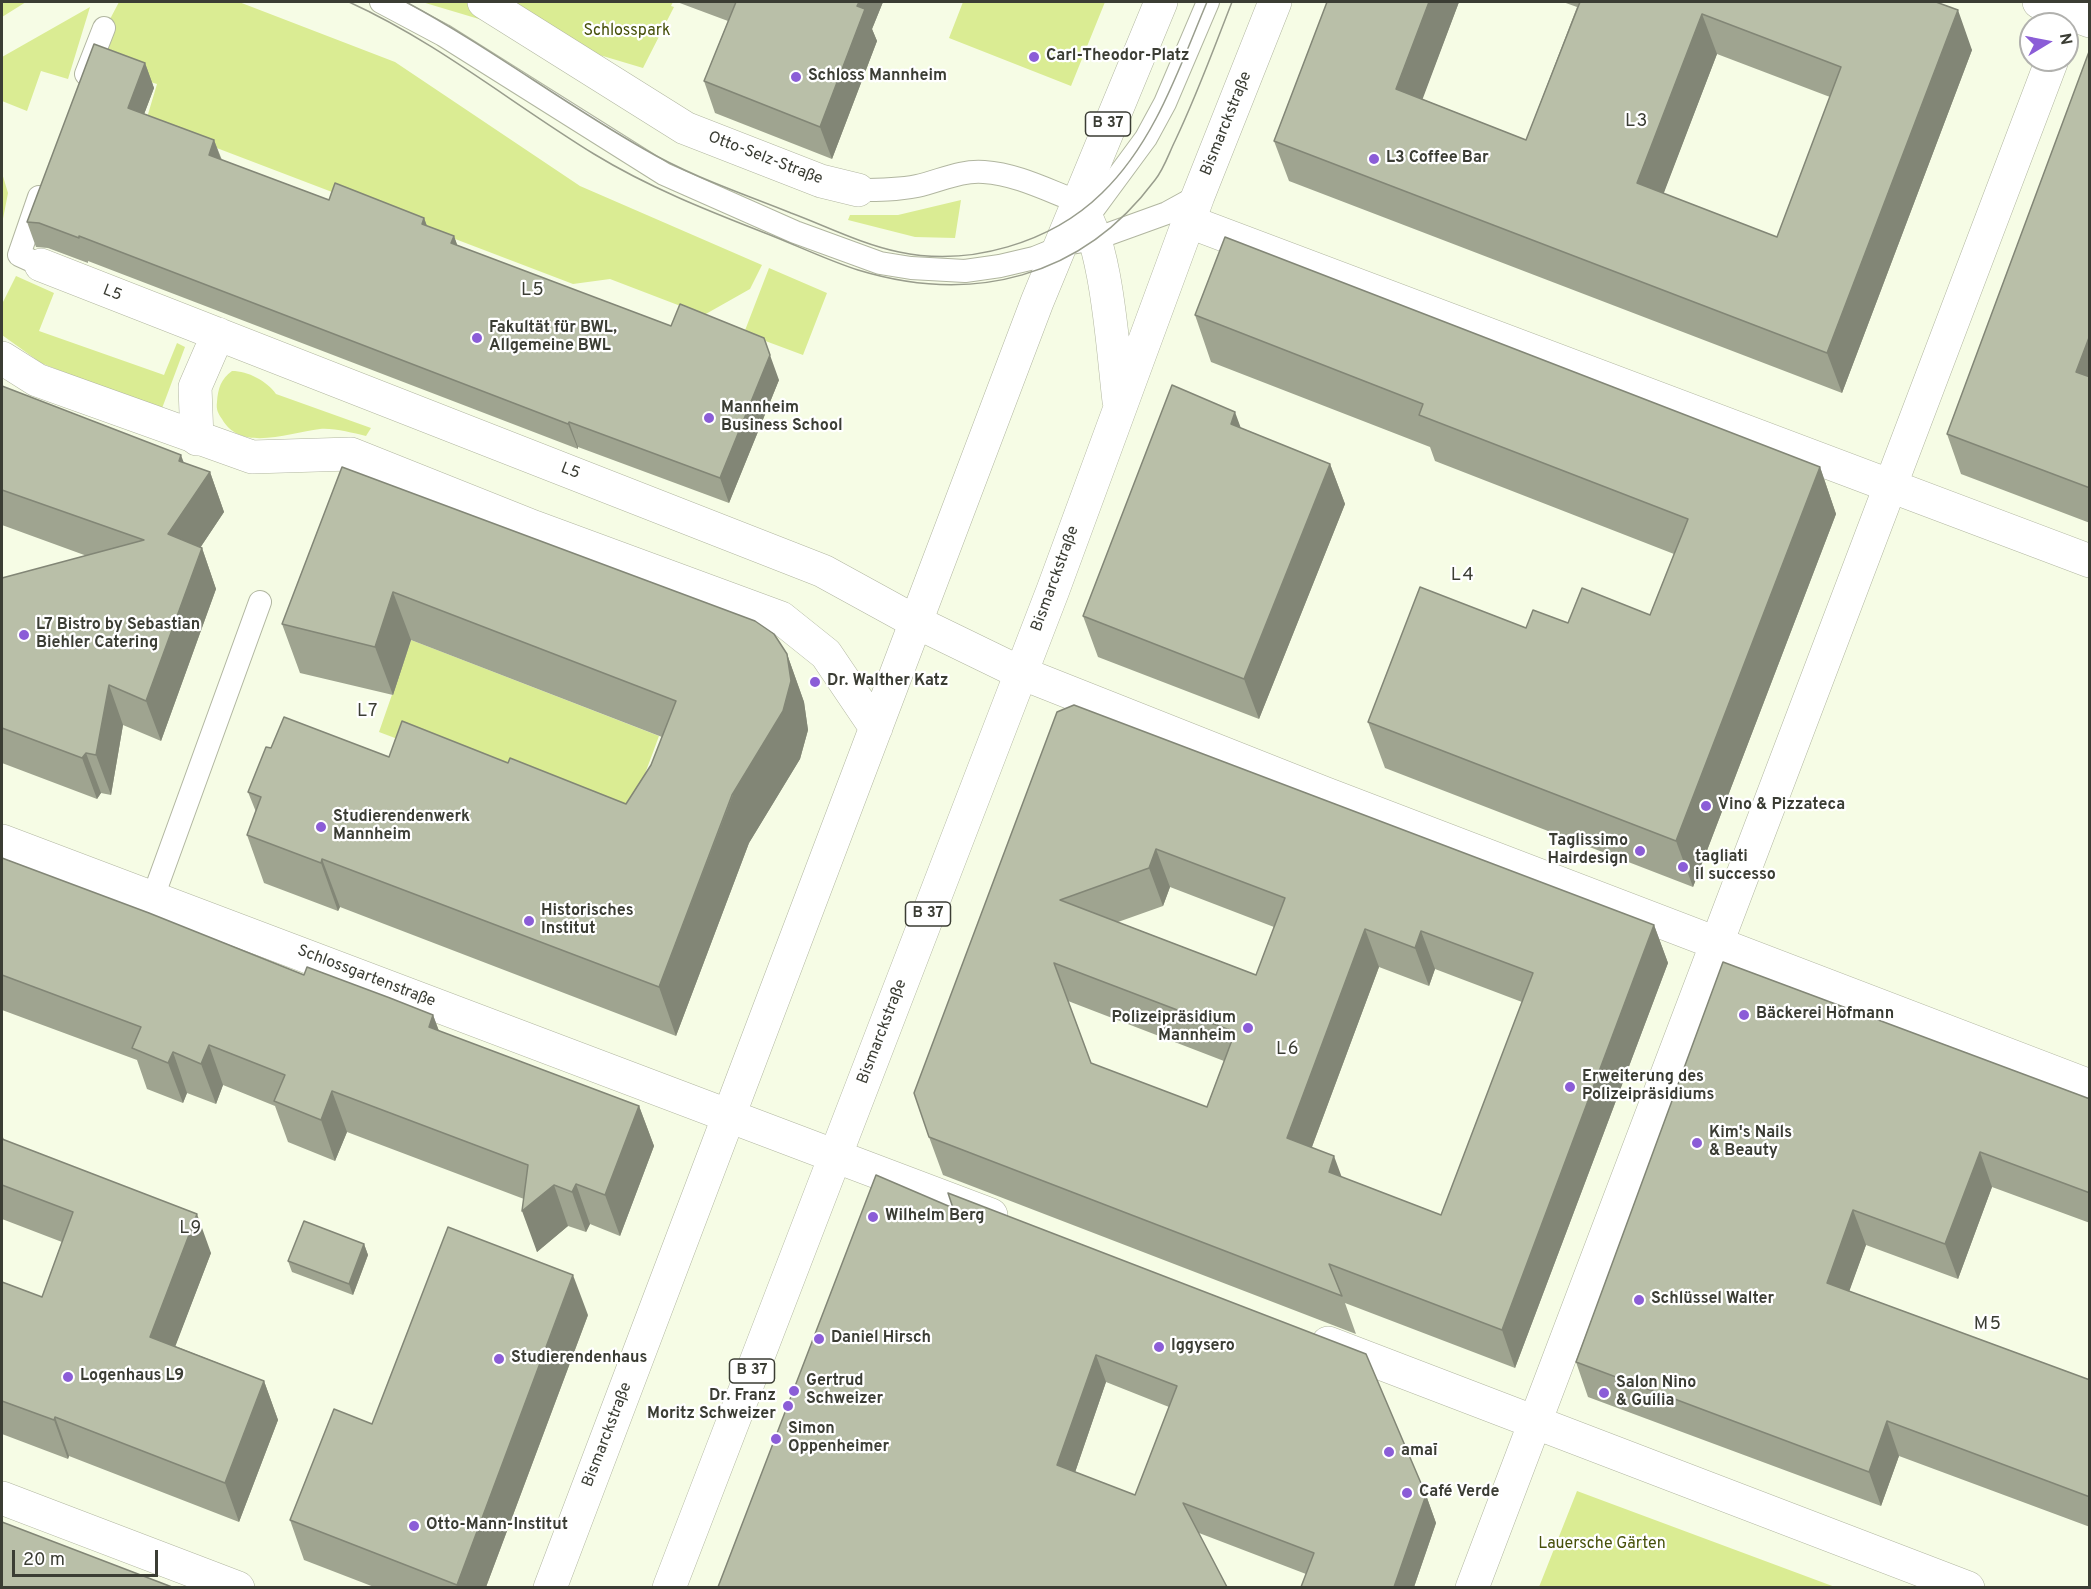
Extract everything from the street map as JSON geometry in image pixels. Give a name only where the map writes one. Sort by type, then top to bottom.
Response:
[{"type":"street","name":"Otto-Selz-Straße","points":[[484,2],[685,128],[821,181],[858,190]]},
{"type":"street","name":"Bismarckstraße","points":[[550,1587],[916,621],[1077,230],[1161,2]]},
{"type":"street","name":"Bismarckstraße","points":[[669,1587],[1021,673],[1194,209],[1275,2]]},
{"type":"street","points":[[2039,2],[2067,12]]},
{"type":"street","points":[[1472,1587],[2047,72]]},
{"type":"street","points":[[1194,209],[1891,485],[2090,561]]},
{"type":"street","points":[[1077,230],[1105,288],[1120,406]]},
{"type":"street","name":"L5","points":[[41,265],[823,571],[916,621],[1021,673],[1311,788],[2089,1084]]},
{"type":"street","points":[[197,439],[195,387],[218,334]]},
{"type":"street","points":[[2,358],[37,380],[252,457],[351,454],[534,527],[782,618],[826,654],[876,728]]},
{"type":"street","name":"Schlossgartenstraße","points":[[2,841],[730,1114]]},
{"type":"street","points":[[730,1114],[1020,1226]]},
{"type":"street","points":[[1300,1332],[1968,1587]]},
{"type":"street","points":[[2,1498],[238,1587]]},
{"type":"lane","points":[[381,2],[443,35],[664,174],[795,232],[880,263],[911,268],[977,269],[1034,258],[1077,230],[1146,138],[1165,104],[1208,2]]},
{"type":"lane","points":[[78,95],[104,28]]},
{"type":"lane","name":"Otto-Selz-Straße","points":[[858,190],[886,190],[918,186],[954,174],[985,172],[1015,178],[1077,230]]},
{"type":"lane","points":[[41,265],[19,255],[48,173]]},
{"type":"lane","points":[[1077,230],[1194,209]]},
{"type":"lane","points":[[153,897],[260,602]]},
{"type":"green space","points":[[2,2],[26,2],[2,17]]},
{"type":"green space","points":[[119,2],[239,2],[395,62],[580,186],[762,265],[750,289],[704,315],[610,279],[573,284],[146,121],[157,84],[87,63]]},
{"type":"green space","name":"Schlosspark","points":[[422,2],[673,2],[671,6],[674,7],[643,68]]},
{"type":"green space","name":"Carl-Theodor-Platz","points":[[963,2],[1105,2],[1071,86],[949,38]]},
{"type":"green space","points":[[90,7],[68,79],[41,71],[27,111],[2,101],[2,57]]},
{"type":"green space","points":[[2,173],[8,193],[2,224]]},
{"type":"green space","points":[[961,200],[955,238],[915,237],[848,220],[850,215],[898,215]]},
{"type":"green space","points":[[769,268],[827,293],[803,355],[744,333]]},
{"type":"green space","points":[[16,276],[54,293],[39,331],[164,375],[177,343],[185,347],[161,411],[41,363],[2,335],[2,304]]},
{"type":"green space","points":[[232,371],[257,378],[276,394],[371,428],[366,436],[326,429],[267,438],[241,435],[230,429],[217,409],[217,397],[221,384]]},
{"type":"green space","points":[[411,640],[659,736],[626,825],[379,732]]},
{"type":"green space","name":"Lauersche Gärten","points":[[1577,1491],[1835,1587],[1539,1587]]},
{"type":"building","name":"Schloss Mannheim","points":[[736,2],[859,2],[857,6],[865,9],[820,127],[704,81]]},
{"type":"building","points":[[1327,2],[1429,2],[1396,89],[1526,140],[1580,2],[1936,2],[1958,10],[1827,353],[1274,141]],"holes":[[[1702,14],[1841,67],[1777,237],[1637,183]]]},
{"type":"building","points":[[94,44],[145,63],[128,108],[214,140],[209,155],[329,200],[335,183],[424,218],[422,224],[454,236],[451,243],[671,326],[680,304],[764,338],[770,355],[720,478],[569,422],[568,424],[79,236],[79,238],[39,223],[27,222]]},
{"type":"building","points":[[2090,49],[2090,335],[2076,372],[2090,377],[2090,488],[1947,434]]},
{"type":"building","points":[[1225,237],[1820,467],[1676,841],[1368,722],[1420,587],[1526,628],[1533,610],[1568,623],[1582,588],[1650,615],[1688,519],[1419,415],[1423,404],[1195,315]]},
{"type":"building","points":[[1172,385],[1235,412],[1231,424],[1330,464],[1244,679],[1083,616]]},
{"type":"building","points":[[2,386],[181,455],[179,461],[210,472],[168,534],[202,548],[146,701],[109,685],[96,755],[86,753],[82,758],[2,728],[2,578],[144,540],[2,490]]},
{"type":"building","points":[[342,467],[755,621],[774,634],[787,654],[791,681],[783,711],[732,795],[659,987],[322,859],[321,863],[247,835],[261,797],[248,792],[266,747],[271,748],[284,717],[389,757],[402,721],[508,763],[510,758],[626,804],[651,765],[676,701],[393,592],[375,647],[282,624]]},
{"type":"building","points":[[1074,705],[1654,925],[1502,1330],[1329,1264],[1342,1296],[929,1137],[914,1093],[1057,712]],"holes":[[[1156,849],[1285,898],[1256,975],[1060,900],[1149,868]],[[1365,929],[1415,948],[1421,931],[1533,973],[1441,1215],[1329,1172],[1334,1156],[1287,1138]],[[1054,963],[1235,1032],[1207,1107],[1091,1063]]]},
{"type":"building","points":[[2,858],[149,913],[304,975],[307,967],[390,998],[433,1015],[429,1027],[639,1106],[605,1195],[576,1184],[572,1192],[554,1185],[522,1211],[528,1165],[332,1091],[321,1120],[274,1101],[285,1075],[209,1045],[201,1064],[173,1052],[168,1063],[132,1048],[141,1027],[2,975]]},
{"type":"building","points":[[1723,962],[2090,1099],[2090,1193],[1980,1152],[1945,1244],[1853,1210],[1827,1283],[2090,1380],[2090,1497],[1887,1421],[1869,1472],[1576,1362]]},
{"type":"building","points":[[2,1139],[197,1214],[150,1337],[264,1381],[225,1483],[55,1417],[54,1420],[2,1401],[2,1282],[42,1297],[73,1212],[2,1185]]},
{"type":"building","points":[[876,1175],[953,1208],[948,1193],[1366,1354],[1426,1495],[1394,1587],[1301,1587],[1314,1553],[1183,1503],[1227,1587],[718,1587]],"holes":[[[1096,1355],[1177,1386],[1135,1495],[1057,1465]]]},
{"type":"building","points":[[304,1221],[364,1244],[349,1284],[288,1261]]},
{"type":"building","points":[[448,1227],[573,1275],[457,1585],[290,1520],[334,1409],[372,1424]]},
{"type":"building","points":[[2,1522],[172,1587],[2,1587]]},
{"type":"tram line","points":[[349,2],[413,35],[594,154],[656,187],[721,216],[858,270],[901,280],[943,284],[983,283],[1022,275],[1059,261],[1094,240],[1126,213],[1155,180],[1164,166],[1198,89],[1232,2]]},
{"type":"tram line","points":[[406,2],[466,37],[614,131],[679,168],[871,244],[899,252],[926,256],[981,253],[1034,238],[1082,211],[1102,193],[1121,173],[1151,128],[1207,2]]},
{"type":"place","name":"Carl-Theodor-Platz","points":[[1034,57]]},
{"type":"place","name":"Schloss Mannheim","points":[[796,77]]},
{"type":"place","name":"L3 Coffee Bar","points":[[1374,159]]},
{"type":"place","name":"Fakultät für BWL, Allgemeine BWL","points":[[477,338]]},
{"type":"place","name":"Mannheim Business School","points":[[709,418]]},
{"type":"place","name":"L7 Bistro by Sebastian Biehler Catering","points":[[24,635]]},
{"type":"place","name":"Dr. Walther Katz","points":[[815,682]]},
{"type":"place","name":"Vino & Pizzateca","points":[[1706,806]]},
{"type":"place","name":"Studierendenwerk Mannheim","points":[[321,827]]},
{"type":"place","name":"Taglissimo Hairdesign","points":[[1640,851]]},
{"type":"place","name":"tagliati il successo","points":[[1683,867]]},
{"type":"place","name":"Historisches Institut","points":[[529,921]]},
{"type":"place","name":"Bäckerei Hofmann","points":[[1744,1015]]},
{"type":"place","name":"Polizeipräsidium Mannheim","points":[[1248,1028]]},
{"type":"place","name":"Erweiterung des Polizeipräsidiums","points":[[1570,1087]]},
{"type":"place","name":"Kim's Nails & Beauty","points":[[1697,1143]]},
{"type":"place","name":"Wilhelm Berg","points":[[873,1217]]},
{"type":"place","name":"Schlüssel Walter","points":[[1639,1300]]},
{"type":"place","name":"Daniel Hirsch","points":[[819,1339]]},
{"type":"place","name":"Iggysero","points":[[1159,1347]]},
{"type":"place","name":"Studierendenhaus","points":[[499,1359]]},
{"type":"place","name":"Logenhaus L9","points":[[68,1377]]},
{"type":"place","name":"Gertrud Schweizer","points":[[794,1391]]},
{"type":"place","name":"Salon Nino & Guilia","points":[[1604,1393]]},
{"type":"place","name":"Dr. Franz Moritz Schweizer","points":[[788,1406]]},
{"type":"place","name":"Simon Oppenheimer","points":[[776,1439]]},
{"type":"place","name":"amaī","points":[[1389,1452]]},
{"type":"place","name":"Café Verde","points":[[1407,1493]]},
{"type":"place","name":"Otto-Mann-Institut","points":[[414,1526]]},
{"type":"district","name":"L3","points":[[1637,122]]},
{"type":"district","name":"L5","points":[[533,291]]},
{"type":"district","name":"L4","points":[[1463,576]]},
{"type":"district","name":"L7","points":[[368,712]]},
{"type":"district","name":"L6","points":[[1288,1050]]},
{"type":"district","name":"L9","points":[[191,1229]]},
{"type":"district","name":"M5","points":[[1988,1325]]}]
